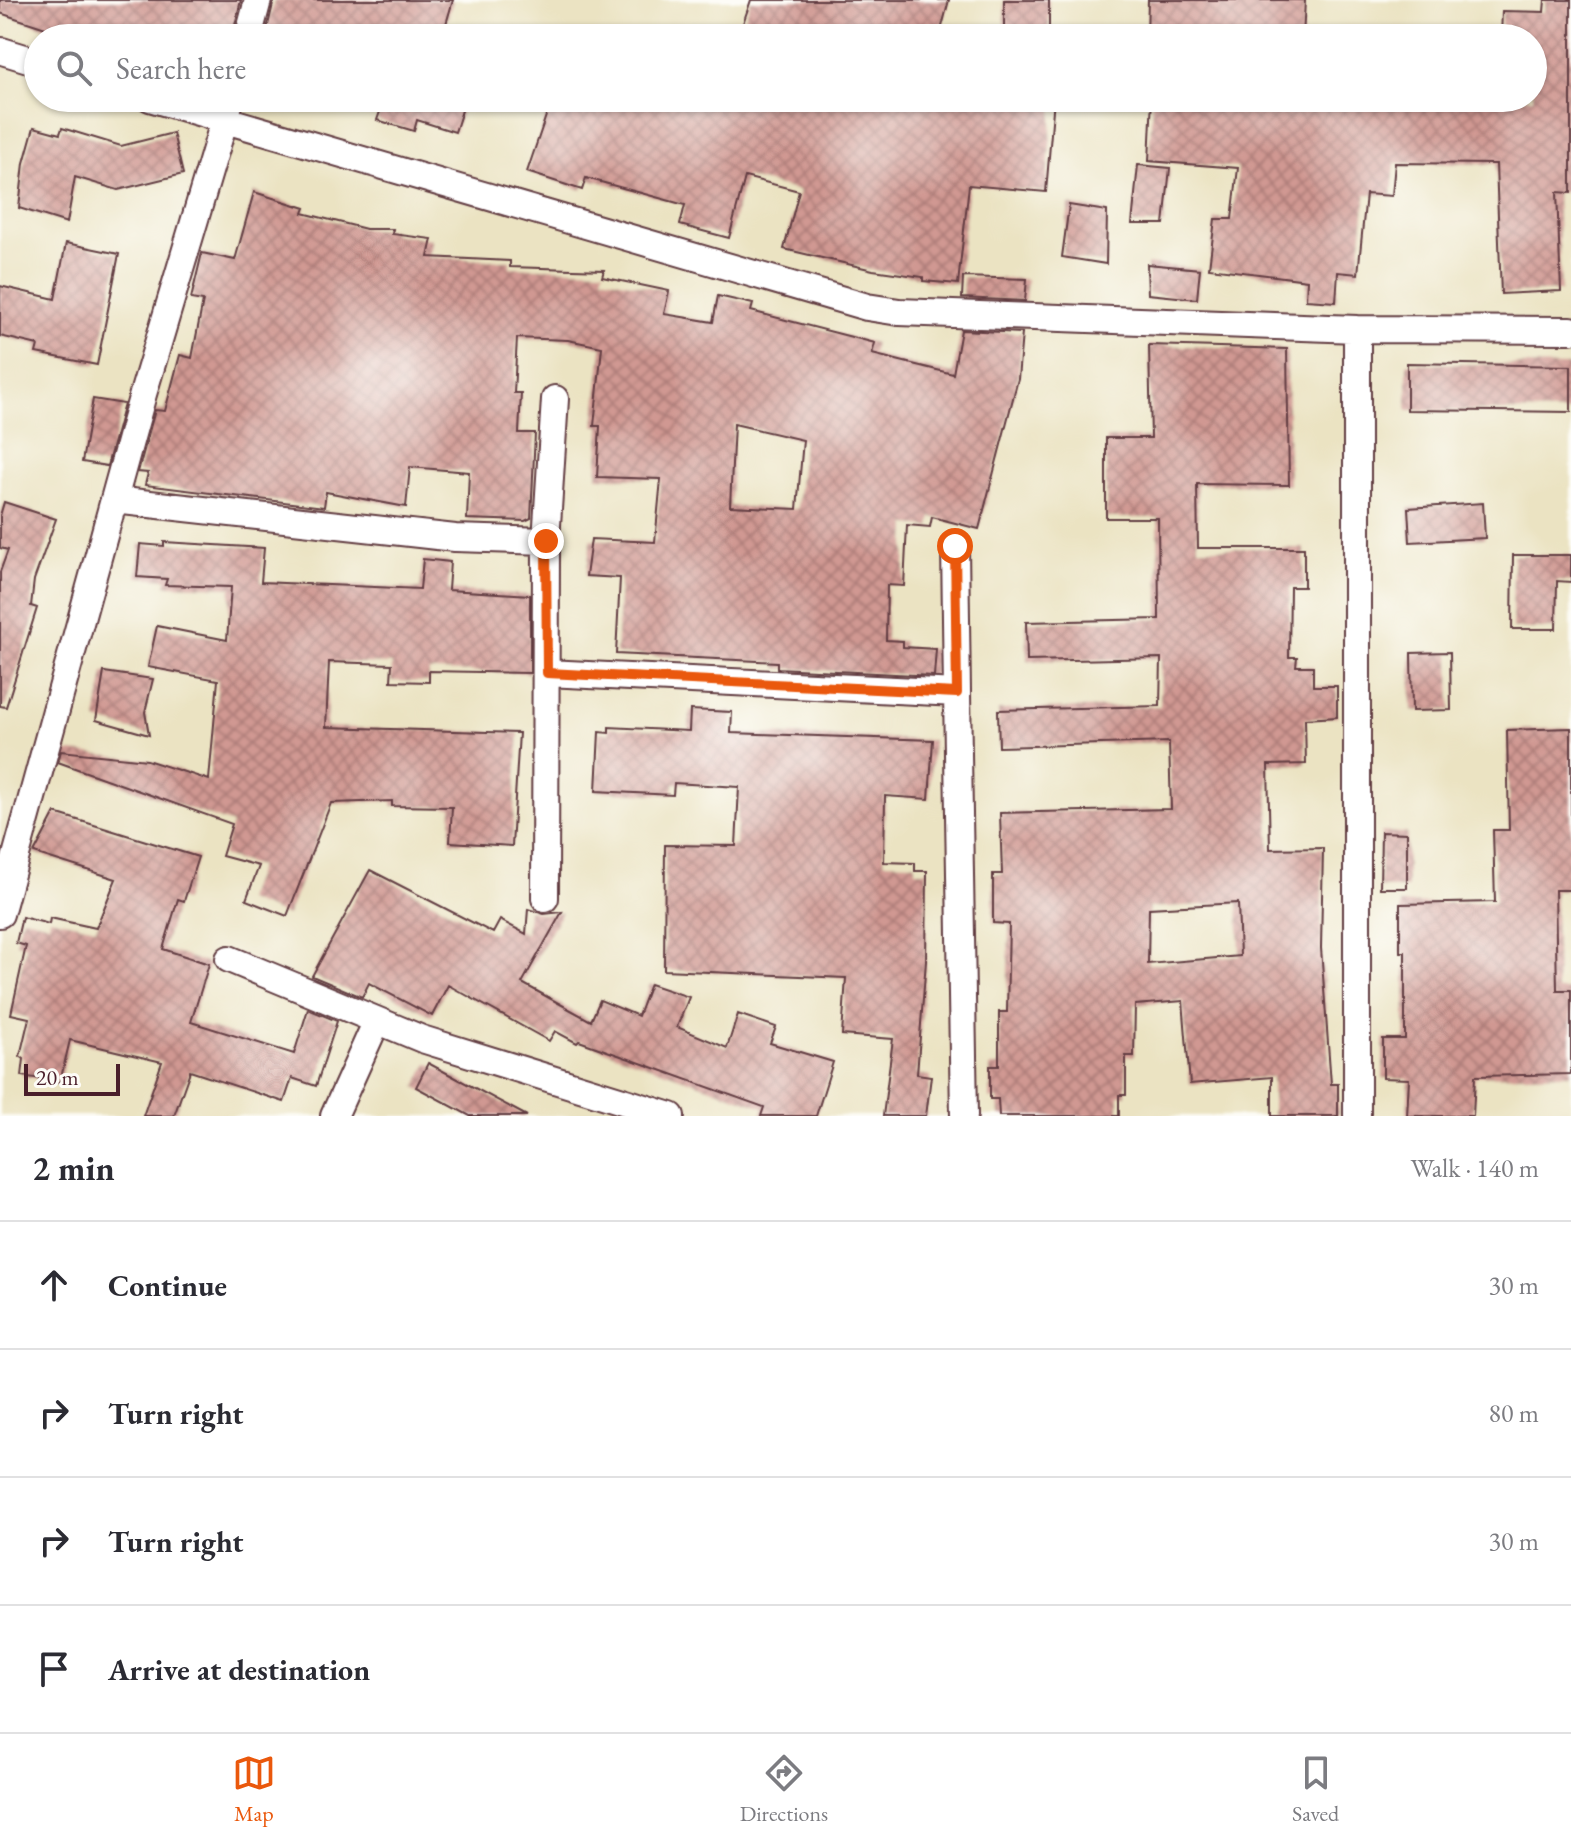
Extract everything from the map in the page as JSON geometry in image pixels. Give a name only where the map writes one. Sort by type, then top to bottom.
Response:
[{"type":"street","points":[[252,24],[258,0]]},
{"type":"street","points":[[2,51],[24,58]]},
{"type":"street","points":[[0,914],[114,500],[227,112]]},
{"type":"street","points":[[234,112],[867,307],[899,312],[1357,329],[1571,330]]},
{"type":"street","points":[[1357,329],[1357,1116]]},
{"type":"street","points":[[545,898],[546,541],[555,399]]},
{"type":"street","points":[[114,500],[455,538],[546,541]]},
{"type":"street","points":[[955,546],[964,1116]]},
{"type":"street","points":[[547,673],[957,693]]},
{"type":"street","points":[[229,959],[376,1023],[607,1106],[671,1116]]},
{"type":"street","points":[[334,1116],[376,1023]]},
{"type":"building","points":[[0,0],[241,0],[235,24],[33,24],[0,13]]},
{"type":"building","points":[[274,0],[453,0],[446,24],[268,24]]},
{"type":"building","points":[[751,0],[949,0],[943,24],[743,24]]},
{"type":"building","points":[[1004,0],[1049,0],[1049,24],[1004,24]]},
{"type":"building","points":[[1148,0],[1305,0],[1304,24],[1147,24]]},
{"type":"building","points":[[1545,0],[1571,0],[1571,193],[1557,192],[1561,291],[1501,294],[1496,164],[1395,163],[1392,196],[1366,194],[1358,274],[1338,272],[1336,302],[1306,300],[1307,280],[1209,268],[1215,219],[1232,219],[1238,168],[1149,161],[1151,112],[1547,112],[1547,24],[1502,24],[1502,11],[1544,12]]},
{"type":"building","points":[[380,112],[461,112],[455,132],[417,120],[414,131],[377,120]]},
{"type":"building","points":[[547,112],[1053,112],[1046,192],[969,185],[958,284],[923,281],[923,277],[873,270],[784,249],[799,191],[745,177],[729,238],[680,225],[685,205],[586,178],[582,190],[527,172]]},
{"type":"building","points":[[34,127],[60,134],[62,128],[121,146],[173,133],[183,174],[118,190],[75,177],[67,223],[19,208],[24,163]]},
{"type":"building","points":[[1138,165],[1170,168],[1164,224],[1132,224]]},
{"type":"building","points":[[254,192],[305,208],[303,213],[366,229],[393,229],[392,234],[432,239],[428,257],[510,261],[510,267],[604,270],[602,277],[669,291],[664,314],[713,322],[718,296],[753,304],[751,311],[875,343],[872,354],[953,374],[961,330],[1022,333],[1018,379],[979,529],[932,517],[930,527],[907,525],[904,586],[887,585],[886,640],[903,641],[903,647],[936,649],[934,676],[777,668],[777,662],[616,654],[620,578],[586,576],[591,539],[655,542],[661,479],[597,477],[600,426],[594,426],[602,347],[568,340],[517,338],[514,393],[521,393],[519,433],[535,433],[531,518],[525,521],[467,519],[469,472],[410,467],[406,507],[326,492],[324,507],[145,485],[148,473],[138,472],[155,410],[165,411],[180,355],[192,358],[203,301],[191,299],[202,253],[235,260]],"holes":[[[734,424],[803,440],[797,509],[730,506]]]},
{"type":"building","points":[[1069,205],[1107,211],[1106,264],[1062,257]]},
{"type":"building","points":[[66,243],[119,254],[97,365],[36,353],[38,345],[0,336],[0,286],[55,299]]},
{"type":"building","points":[[1147,264],[1200,269],[1197,299],[1148,294]]},
{"type":"building","points":[[963,277],[1027,279],[1025,301],[962,298]]},
{"type":"building","points":[[1149,345],[1287,349],[1289,485],[1197,484],[1198,548],[1304,548],[1304,587],[1290,587],[1289,657],[1297,657],[1296,666],[1313,666],[1313,686],[1337,686],[1337,717],[1305,719],[1306,764],[1268,765],[1270,849],[1323,848],[1321,948],[1331,1084],[1338,1084],[1338,1116],[1272,1116],[1272,1077],[1190,1084],[1183,1001],[1135,1005],[1134,1056],[1126,1056],[1126,1095],[1119,1095],[1119,1116],[999,1116],[998,1099],[990,1099],[990,1066],[999,1066],[999,1012],[1007,1012],[1009,924],[993,923],[993,874],[1002,874],[1000,813],[1171,809],[1169,742],[999,747],[998,710],[1160,706],[1161,658],[1027,661],[1026,622],[1159,619],[1158,518],[1106,518],[1106,438],[1151,438]],"holes":[[[1238,903],[1240,956],[1148,964],[1149,908]]]},
{"type":"building","points":[[1407,363],[1571,366],[1571,412],[1407,410]]},
{"type":"building","points":[[93,399],[124,404],[107,466],[82,462]]},
{"type":"building","points":[[4,502],[56,519],[34,580],[31,606],[37,608],[6,707],[0,706],[0,572],[8,550],[0,548],[0,516]]},
{"type":"building","points":[[1483,503],[1485,538],[1410,542],[1408,508]]},
{"type":"building","points":[[164,542],[264,548],[261,582],[420,589],[423,559],[450,562],[448,590],[530,595],[530,673],[429,671],[429,682],[391,681],[392,664],[329,662],[326,727],[519,733],[512,846],[450,842],[452,807],[392,806],[392,801],[331,803],[287,916],[246,900],[259,866],[222,856],[232,824],[58,762],[61,751],[147,760],[209,780],[218,680],[148,667],[157,626],[227,640],[231,587],[165,585],[167,579],[137,577],[140,544],[164,546]]},
{"type":"building","points":[[1513,555],[1571,555],[1571,582],[1557,581],[1556,629],[1512,629]]},
{"type":"building","points":[[1450,652],[1451,710],[1412,711],[1411,653]]},
{"type":"building","points":[[104,672],[153,679],[145,712],[149,735],[96,720]]},
{"type":"building","points":[[690,710],[732,712],[731,733],[933,740],[929,799],[885,796],[884,862],[915,863],[915,871],[927,871],[926,961],[917,1074],[931,1076],[926,1116],[883,1116],[893,1039],[842,1035],[846,978],[664,970],[665,845],[736,846],[739,787],[674,783],[673,795],[596,791],[599,732],[609,733],[609,727],[689,731]]},
{"type":"building","points":[[1571,728],[1571,890],[1555,890],[1557,990],[1571,990],[1571,1074],[1475,1076],[1473,1116],[1407,1116],[1409,1079],[1383,1078],[1383,1039],[1405,1039],[1405,952],[1400,952],[1400,904],[1495,902],[1493,830],[1509,830],[1507,730]]},
{"type":"building","points":[[55,813],[198,857],[184,901],[178,899],[163,949],[209,964],[191,1022],[294,1054],[308,1009],[337,1021],[316,1086],[292,1078],[284,1102],[190,1071],[174,1116],[143,1116],[162,1062],[70,1040],[60,1082],[22,1076],[24,1059],[20,1056],[29,1018],[11,1014],[26,946],[16,943],[22,917],[49,924],[50,918],[96,928],[116,879],[34,853]]},
{"type":"building","points":[[1381,832],[1407,833],[1407,888],[1380,888]]},
{"type":"building","points":[[370,870],[493,933],[500,920],[526,934],[528,909],[544,914],[562,912],[522,983],[591,1021],[600,1000],[638,1016],[650,984],[689,997],[677,1027],[727,1048],[738,1014],[776,1027],[770,1043],[833,1062],[816,1116],[761,1116],[764,1107],[579,1041],[577,1043],[555,1031],[549,1041],[448,985],[432,1016],[369,983],[362,997],[312,976]]},
{"type":"building","points":[[428,1063],[527,1116],[470,1116],[416,1087]]},
{"type":"route","points":[[546,541],[547,673],[957,693],[955,546]]}]
